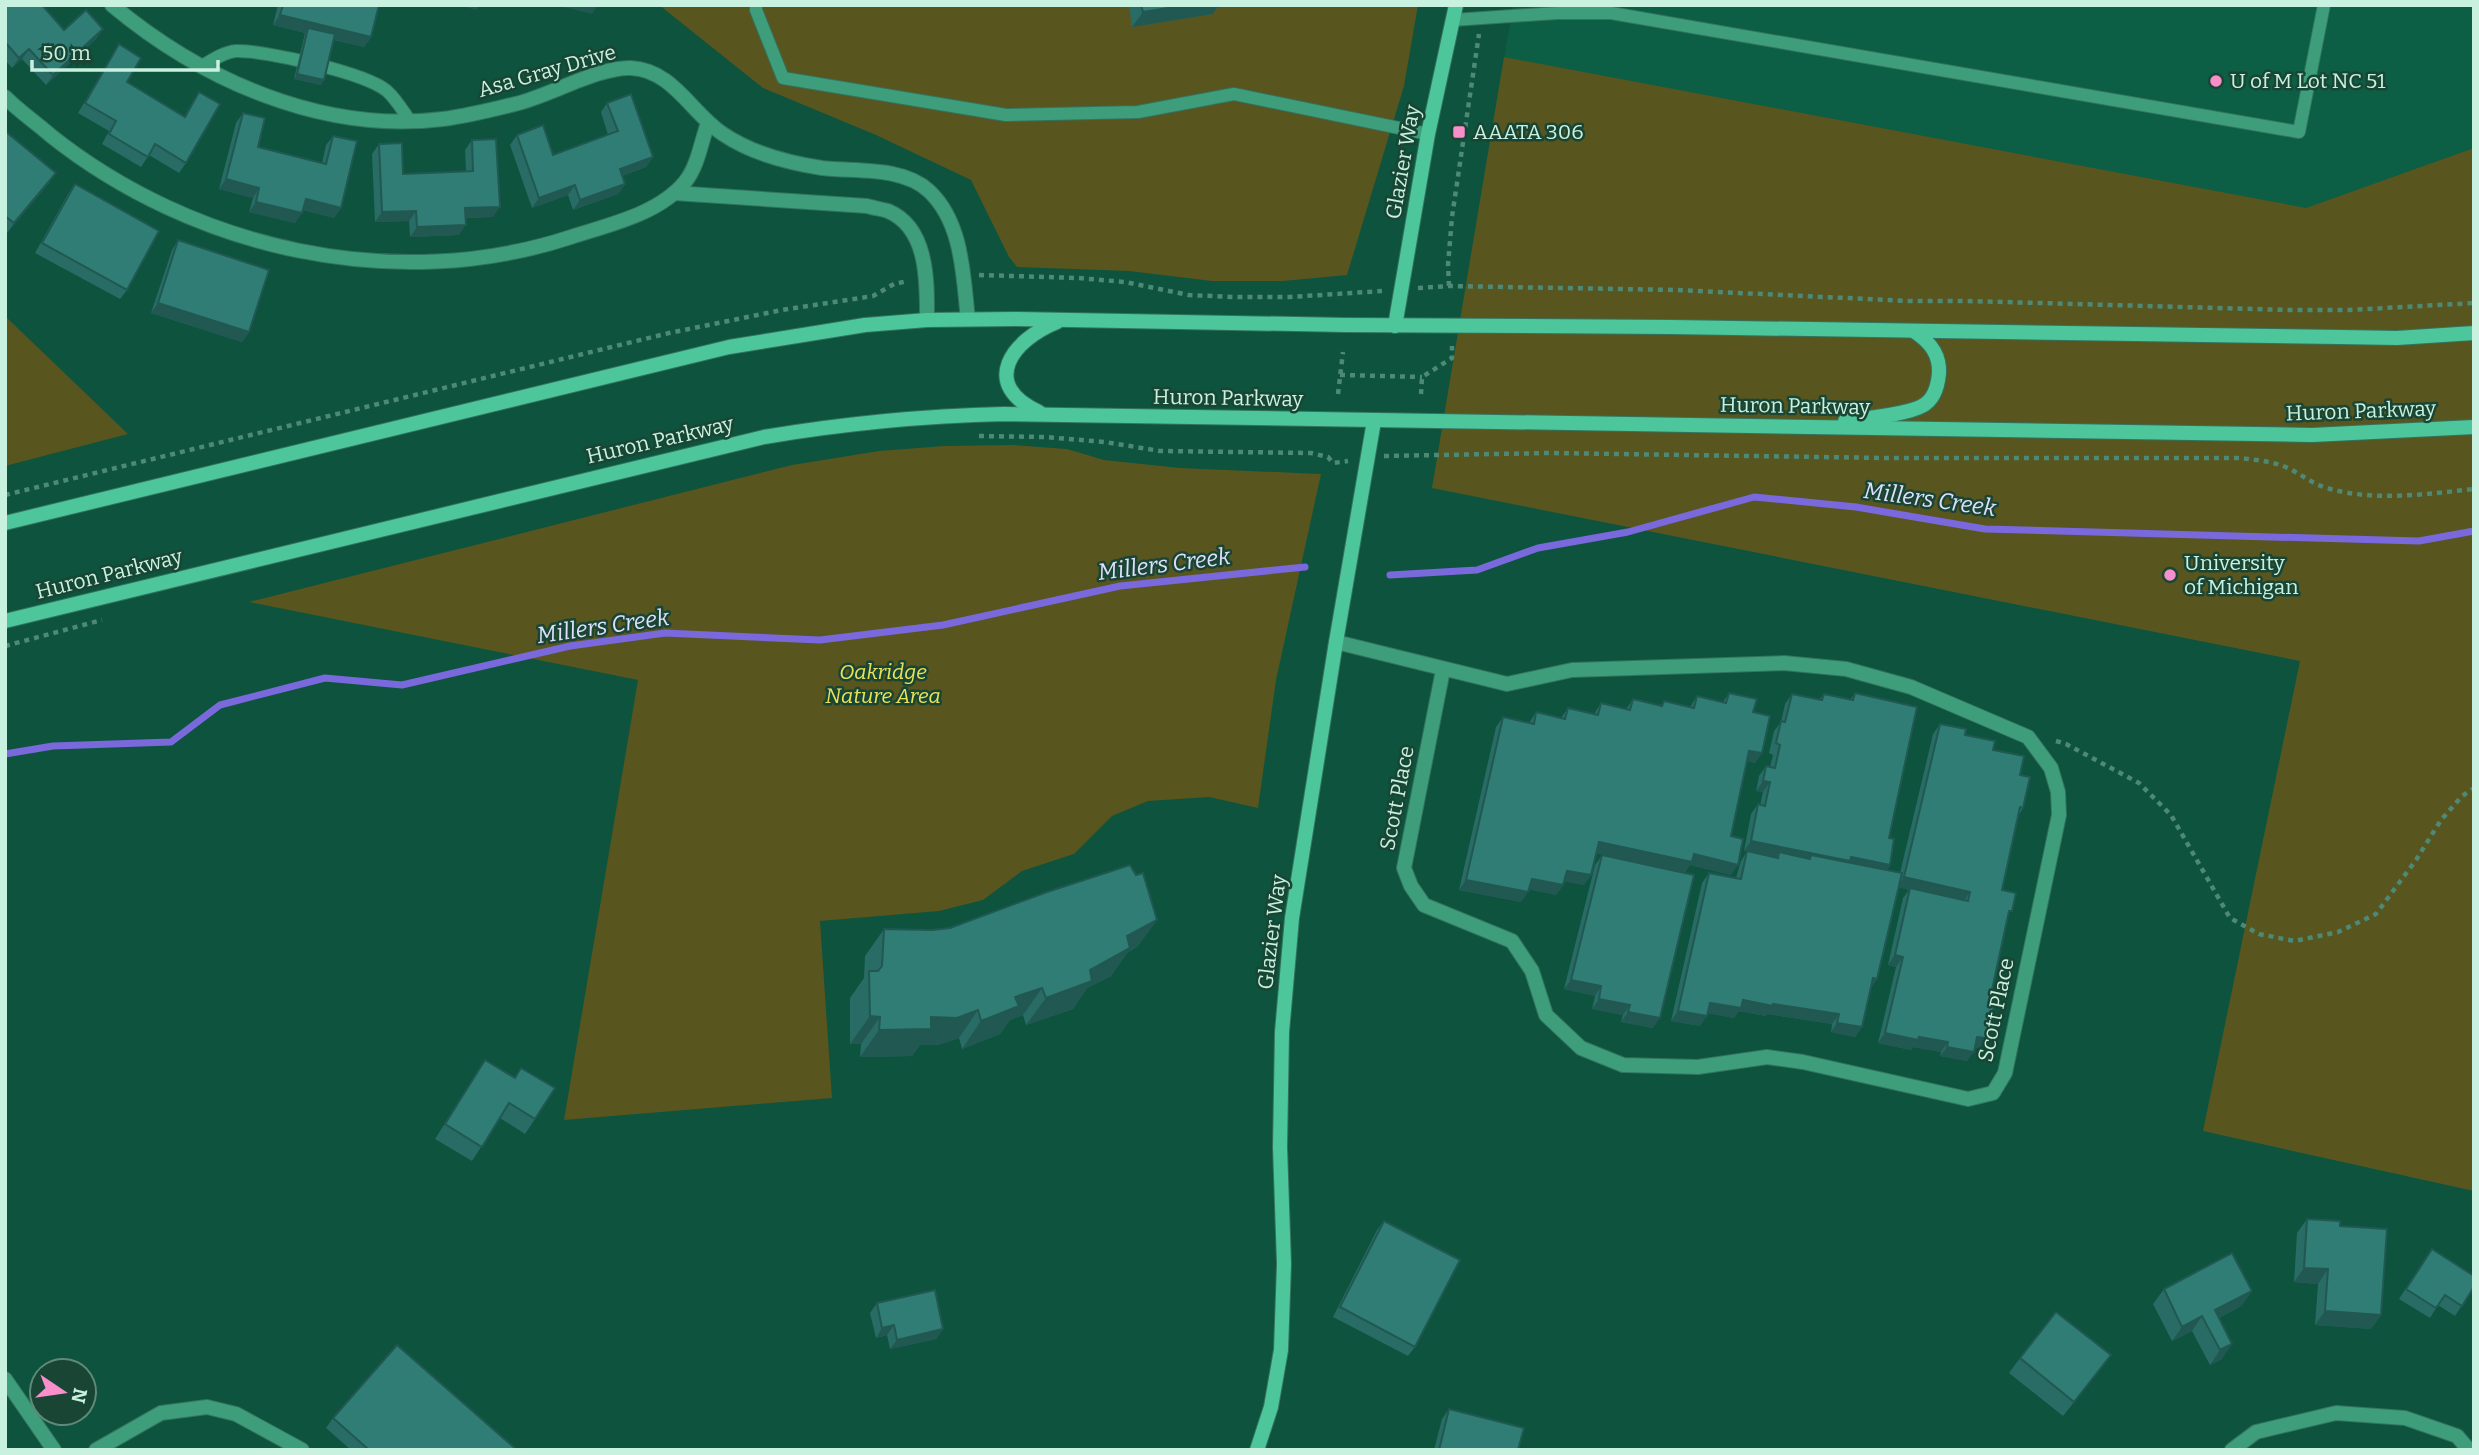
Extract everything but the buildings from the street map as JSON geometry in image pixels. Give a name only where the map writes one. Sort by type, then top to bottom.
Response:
[{"type":"main road","name":"Glazier Way","points":[[1395,326],[1428,134],[1454,13]]},
{"type":"main road","points":[[5,523],[729,347],[851,327],[928,320],[2397,338],[2474,333]]},
{"type":"main road","points":[[1045,415],[1023,405],[1014,397],[1009,388],[1008,369],[1019,345],[1029,336],[1062,320]]},
{"type":"main road","points":[[1805,427],[1923,406],[1936,389],[1939,367],[1933,347],[1915,332]]},
{"type":"main road","name":"Huron Parkway","points":[[5,621],[764,437],[836,424],[926,416],[1045,415],[2312,435],[2474,428]]},
{"type":"main road","name":"Glazier Way","points":[[1257,1450],[1271,1407],[1282,1350],[1282,1032],[1292,918],[1374,421]]},
{"type":"street","name":"Asa Gray Drive","points":[[112,5],[146,34],[173,52],[256,93],[303,108],[355,118],[410,121],[441,119],[527,102],[604,73],[630,68],[653,73],[672,84],[708,123],[725,136],[764,155],[820,168],[886,173],[912,180],[927,189],[945,208],[956,238],[968,319]]},
{"type":"street","points":[[5,97],[71,152],[121,184],[180,214],[239,236],[322,254],[381,262],[477,258],[549,244],[657,204],[685,182],[708,123]]},
{"type":"street","points":[[674,192],[867,206],[891,212],[907,226],[920,246],[927,280],[928,320]]},
{"type":"street","points":[[1336,642],[1507,684],[1572,670],[1784,663],[1846,669],[1911,687],[2028,737]]},
{"type":"street","name":"Scott Place","points":[[1443,670],[1404,868],[1410,886],[1424,905],[1512,941],[1532,971],[1546,1015],[1581,1048],[1623,1065],[1699,1067],[1767,1057],[1803,1062],[1968,1100],[1993,1093],[2005,1073],[2059,816],[2051,768],[2028,737]]},
{"type":"street","points":[[5,1379],[54,1450]]},
{"type":"street","points":[[96,1450],[160,1413],[207,1407],[236,1414],[302,1450]]},
{"type":"street","points":[[2232,1450],[2256,1432],[2336,1413],[2404,1418],[2457,1436],[2469,1450]]},
{"type":"lane","points":[[756,5],[783,78],[1006,115],[1138,112],[1234,94],[1428,134]]},
{"type":"lane","points":[[1454,13],[1482,19],[1557,13],[1611,13],[2299,132],[2324,5]]},
{"type":"lane","points":[[202,66],[216,57],[235,51],[272,55],[325,68],[358,77],[385,89],[410,121]]},
{"type":"path","points":[[1449,286],[1452,217],[1482,19]]},
{"type":"path","points":[[995,274],[1113,281],[1189,295],[1232,297],[1290,297],[1375,291]]},
{"type":"path","points":[[5,495],[669,333],[782,310],[873,296],[894,284],[916,281]]},
{"type":"path","points":[[1438,287],[1676,290],[1909,301],[1968,300],[2289,310],[2349,310],[2474,303]]},
{"type":"path","points":[[1340,375],[1422,377],[1452,358],[1452,346]]},
{"type":"path","points":[[1338,394],[1343,352]]},
{"type":"path","points":[[1421,394],[1422,377]]},
{"type":"path","points":[[966,436],[1057,438],[1160,451],[1311,453],[1320,454],[1334,463],[1338,462]]},
{"type":"path","points":[[1391,456],[1550,453],[1887,458],[2240,458],[2267,461],[2289,468],[2326,488],[2349,492],[2386,496],[2474,489]]},
{"type":"path","points":[[5,646],[114,617]]},
{"type":"path","points":[[2028,737],[2038,735],[2066,744],[2139,783],[2171,815],[2230,918],[2259,934],[2294,941],[2338,932],[2376,914],[2416,860],[2441,820],[2462,796],[2474,788]]},
{"type":"shaded area","name":"University of Michigan","points":[[1513,5],[2474,5],[2474,1191],[2203,1131],[2300,661],[1432,488]]},
{"type":"green space","points":[[659,5],[1418,5],[1404,86],[1347,275],[1283,281],[1212,281],[1129,271],[1017,267],[1009,257],[971,180],[876,135],[763,88]]},
{"type":"green space","name":"University of Michigan","points":[[1504,57],[2306,208],[2474,148],[2474,1191],[2203,1131],[2300,661],[1432,488]]},
{"type":"green space","points":[[5,316],[128,434],[5,466]]},
{"type":"green space","name":"Oakridge Nature Area","points":[[1013,445],[1067,449],[1104,460],[1180,468],[1321,474],[1276,680],[1258,808],[1209,797],[1148,801],[1112,816],[1074,854],[1022,871],[983,900],[939,911],[820,921],[832,1098],[564,1120],[638,680],[249,602],[792,465],[879,451]]},
{"type":"waterway","name":"Millers Creek","points":[[1390,575],[1477,570],[1538,548],[1628,532],[1754,497],[1856,507],[1985,529],[2419,541],[2474,531]]},
{"type":"waterway","name":"Millers Creek","points":[[5,754],[53,746],[171,742],[220,705],[325,678],[402,685],[570,646],[665,633],[820,640],[943,625],[1120,586],[1305,567]]},
{"type":"place","name":"U of M Lot NC 51","points":[[2216,81]]},
{"type":"place","name":"AAATA 306","points":[[1459,132]]},
{"type":"place","name":"University of Michigan","points":[[2170,575]]}]
